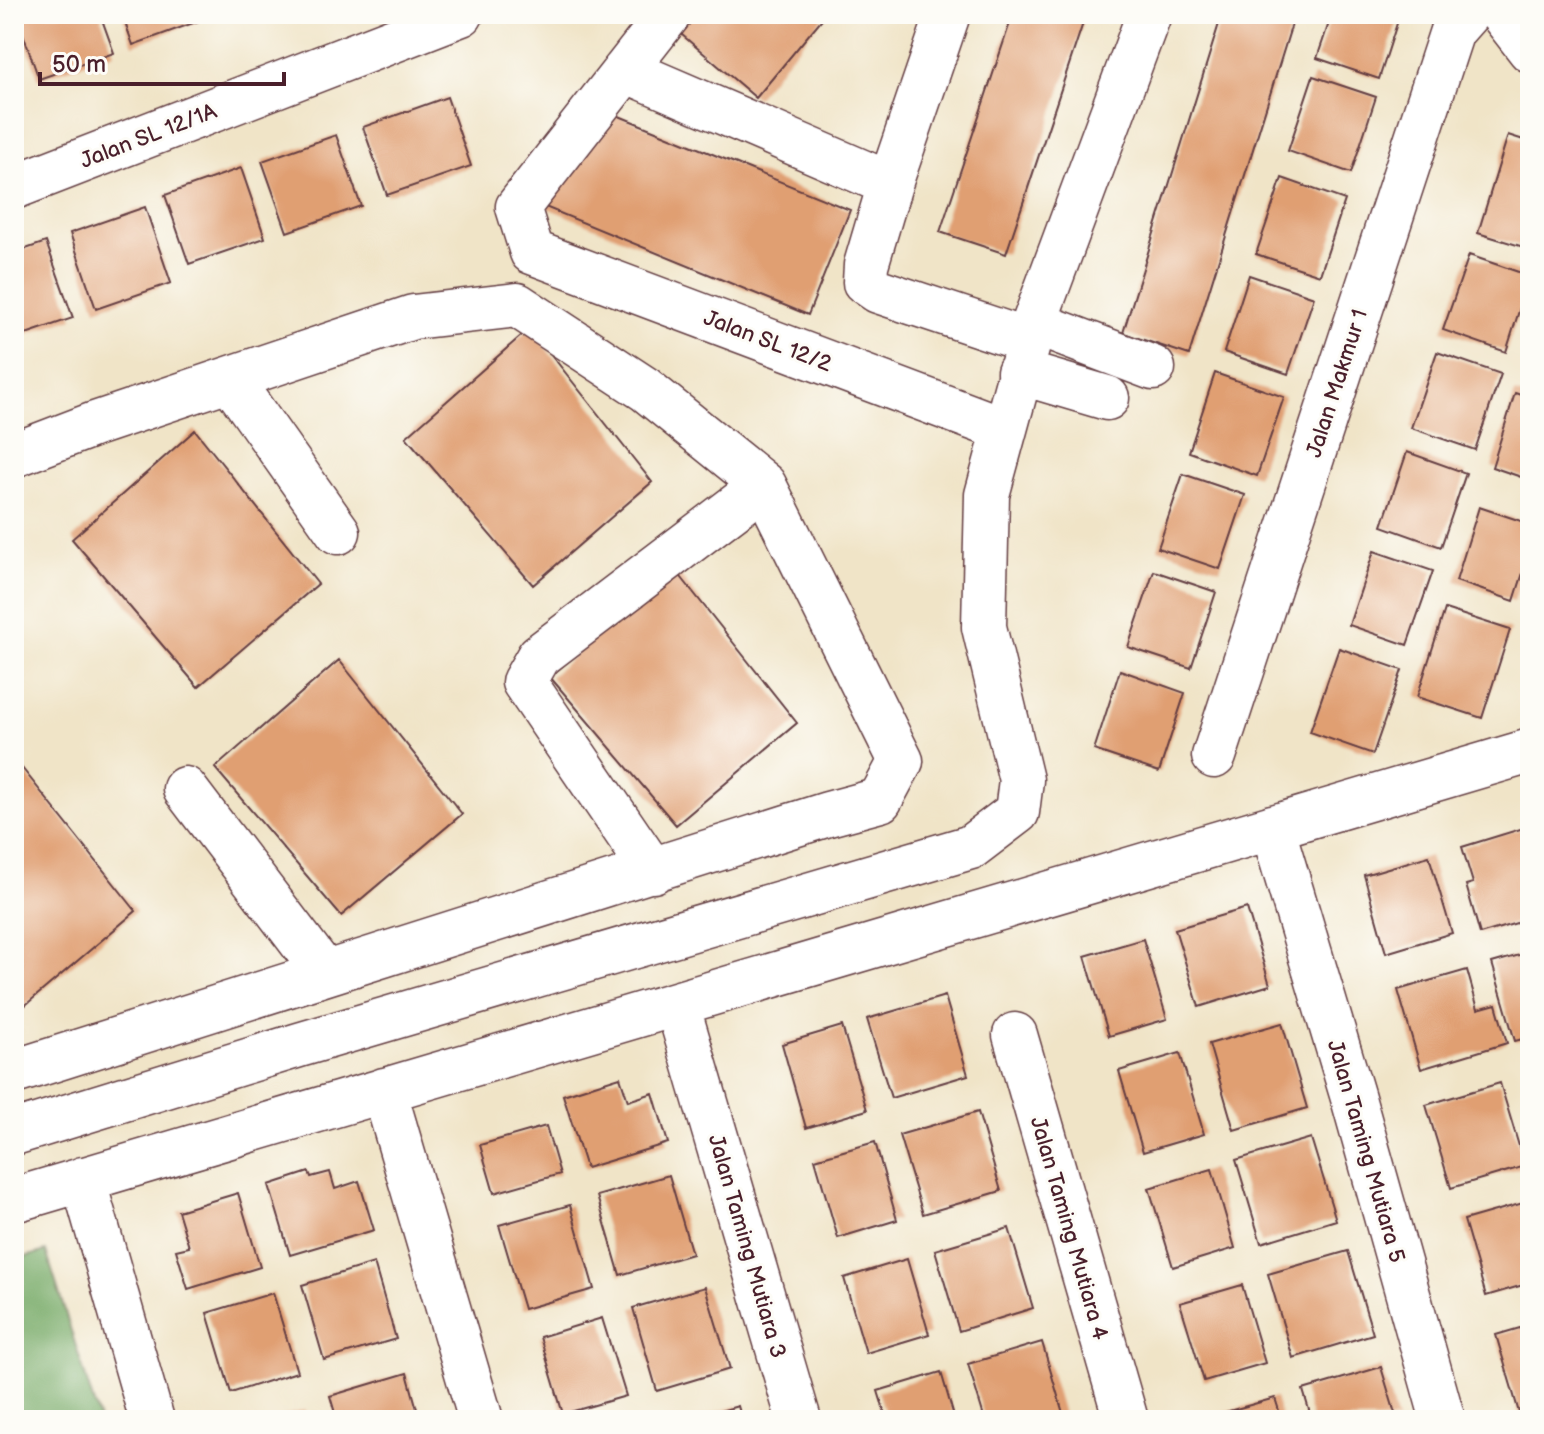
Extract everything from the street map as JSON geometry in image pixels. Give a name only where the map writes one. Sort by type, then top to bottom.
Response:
[{"type":"street","name":"Jalan SL 12/1A","points":[[14,187],[461,14]]},
{"type":"street","points":[[669,14],[625,70],[890,184]]},
{"type":"street","points":[[948,14],[890,184],[866,265],[865,282],[878,291],[1027,346],[1153,368]]},
{"type":"street","points":[[14,1133],[299,1045],[971,847],[1017,812],[1021,780],[984,627],[987,495],[1027,346],[1149,14]]},
{"type":"street","name":"Jalan Makmur 1","points":[[1214,756],[1452,31],[1467,14]]},
{"type":"street","points":[[1502,14],[1530,50]]},
{"type":"street","name":"Jalan SL 12/2","points":[[625,70],[518,207],[532,252],[1003,429]]},
{"type":"street","points":[[14,455],[413,317],[517,305],[645,389],[764,485],[901,761],[880,800],[16,1069]]},
{"type":"street","points":[[1027,346],[1107,398]]},
{"type":"street","points":[[230,379],[338,532]]},
{"type":"street","points":[[653,871],[524,682],[539,656],[764,485]]},
{"type":"street","points":[[14,1200],[1530,751]]},
{"type":"street","points":[[185,789],[325,973]]},
{"type":"street","name":"Jalan Taming Mutiara 5","points":[[1272,827],[1353,1098],[1443,1420]]},
{"type":"street","name":"Jalan Taming Mutiara 3","points":[[677,1004],[799,1420]]},
{"type":"street","name":"Jalan Taming Mutiara 4","points":[[1015,1035],[1126,1420]]},
{"type":"street","points":[[384,1090],[481,1420]]},
{"type":"street","points":[[83,1179],[152,1420]]},
{"type":"green space","points":[[46,1251],[99,1420],[14,1420],[14,1260]]},
{"type":"building","points":[[16,14],[100,14],[114,53],[39,79]]},
{"type":"building","points":[[122,14],[209,14],[210,17],[133,45]]},
{"type":"building","points":[[676,14],[826,14],[756,98],[668,23]]},
{"type":"building","points":[[1013,14],[1086,14],[1006,254],[940,232]]},
{"type":"building","points":[[1222,14],[1295,14],[1189,355],[1123,333]]},
{"type":"building","points":[[1332,14],[1400,14],[1379,79],[1317,58]]},
{"type":"building","points":[[1313,76],[1376,97],[1351,173],[1288,151]]},
{"type":"building","points":[[447,97],[471,166],[387,195],[363,127]]},
{"type":"building","points":[[587,103],[850,210],[808,315],[545,207]]},
{"type":"building","points":[[336,135],[361,206],[287,232],[262,161]]},
{"type":"building","points":[[1508,135],[1530,142],[1530,249],[1478,233]]},
{"type":"building","points":[[241,168],[265,238],[189,264],[165,195]]},
{"type":"building","points":[[1282,178],[1345,200],[1320,275],[1256,254]]},
{"type":"building","points":[[145,207],[171,283],[96,309],[70,233]]},
{"type":"building","points":[[46,242],[73,318],[14,338],[14,253]]},
{"type":"building","points":[[1469,255],[1530,276],[1506,352],[1443,330]]},
{"type":"building","points":[[1249,275],[1314,297],[1288,374],[1224,352]]},
{"type":"building","points":[[530,328],[652,482],[533,585],[406,437]]},
{"type":"building","points":[[1437,352],[1501,374],[1475,450],[1411,428]]},
{"type":"building","points":[[1215,373],[1284,397],[1257,476],[1189,452]]},
{"type":"building","points":[[1515,393],[1530,398],[1530,480],[1492,467]]},
{"type":"building","points":[[195,430],[318,584],[198,687],[72,539]]},
{"type":"building","points":[[1407,452],[1466,473],[1441,547],[1382,526]]},
{"type":"building","points":[[1183,474],[1245,495],[1220,569],[1158,548]]},
{"type":"building","points":[[1479,507],[1530,524],[1530,551],[1514,601],[1456,581]]},
{"type":"building","points":[[1374,551],[1433,571],[1407,645],[1349,625]]},
{"type":"building","points":[[674,568],[797,723],[676,825],[550,677]]},
{"type":"building","points":[[1154,571],[1216,592],[1191,668],[1128,647]]},
{"type":"building","points":[[1445,609],[1510,630],[1482,718],[1417,697]]},
{"type":"building","points":[[1339,648],[1402,670],[1373,754],[1310,732]]},
{"type":"building","points":[[339,660],[462,814],[341,916],[215,768]]},
{"type":"building","points":[[1120,670],[1185,693],[1159,772],[1094,750]]},
{"type":"building","points":[[14,758],[136,911],[15,1014],[14,1012]]},
{"type":"building","points":[[1530,826],[1530,919],[1480,934],[1466,885],[1473,883],[1462,847]]},
{"type":"building","points":[[1429,856],[1452,933],[1386,953],[1364,875]]},
{"type":"building","points":[[1247,908],[1270,985],[1199,1007],[1175,929]]},
{"type":"building","points":[[1143,939],[1167,1019],[1109,1036],[1085,956]]},
{"type":"building","points":[[1530,952],[1530,1037],[1515,1041],[1492,963]]},
{"type":"building","points":[[1467,970],[1478,1009],[1496,1004],[1507,1043],[1421,1069],[1398,990]]},
{"type":"building","points":[[945,996],[968,1075],[891,1098],[867,1019]]},
{"type":"building","points":[[1282,1023],[1307,1108],[1234,1130],[1209,1044]]},
{"type":"building","points":[[842,1026],[867,1110],[806,1128],[782,1044]]},
{"type":"building","points":[[1180,1053],[1204,1134],[1143,1152],[1119,1071]]},
{"type":"building","points":[[620,1077],[628,1101],[653,1093],[668,1143],[586,1168],[563,1095]]},
{"type":"building","points":[[1500,1083],[1525,1166],[1451,1188],[1426,1105]]},
{"type":"building","points":[[978,1112],[1001,1191],[923,1214],[899,1135]]},
{"type":"building","points":[[546,1126],[560,1174],[494,1193],[480,1145]]},
{"type":"building","points":[[1311,1138],[1336,1220],[1261,1243],[1236,1160]]},
{"type":"building","points":[[875,1142],[897,1220],[838,1238],[815,1159]]},
{"type":"building","points":[[1212,1169],[1235,1248],[1173,1267],[1149,1188]]},
{"type":"building","points":[[309,1172],[311,1177],[330,1172],[335,1189],[359,1181],[374,1230],[290,1255],[269,1185]]},
{"type":"building","points":[[669,1175],[692,1254],[620,1275],[597,1196]]},
{"type":"building","points":[[238,1193],[260,1267],[188,1289],[176,1250],[189,1247],[178,1211]]},
{"type":"building","points":[[1530,1201],[1530,1283],[1486,1296],[1464,1220]]},
{"type":"building","points":[[570,1205],[594,1289],[524,1309],[499,1225]]},
{"type":"building","points":[[1009,1228],[1033,1308],[959,1331],[935,1250]]},
{"type":"building","points":[[1348,1251],[1373,1334],[1293,1358],[1268,1274]]},
{"type":"building","points":[[907,1259],[929,1334],[866,1353],[844,1278]]},
{"type":"building","points":[[374,1263],[396,1339],[324,1360],[302,1285]]},
{"type":"building","points":[[1242,1285],[1265,1363],[1204,1381],[1180,1303]]},
{"type":"building","points":[[705,1287],[730,1369],[657,1391],[633,1308]]},
{"type":"building","points":[[273,1293],[297,1372],[231,1393],[207,1313]]},
{"type":"building","points":[[602,1318],[626,1396],[563,1414],[540,1337]]},
{"type":"building","points":[[1530,1325],[1530,1413],[1520,1416],[1496,1335]]},
{"type":"building","points":[[1042,1342],[1065,1420],[985,1420],[968,1364]]},
{"type":"building","points":[[1381,1367],[1397,1420],[1312,1420],[1303,1390]]},
{"type":"building","points":[[941,1372],[955,1420],[887,1420],[878,1391]]},
{"type":"building","points":[[407,1373],[420,1420],[337,1420],[330,1396]]},
{"type":"building","points":[[1275,1398],[1282,1420],[1217,1420],[1215,1415]]},
{"type":"building","points":[[738,1406],[742,1420],[692,1420],[692,1419]]},
{"type":"building","points":[[305,1410],[308,1420],[274,1420],[274,1419]]}]
